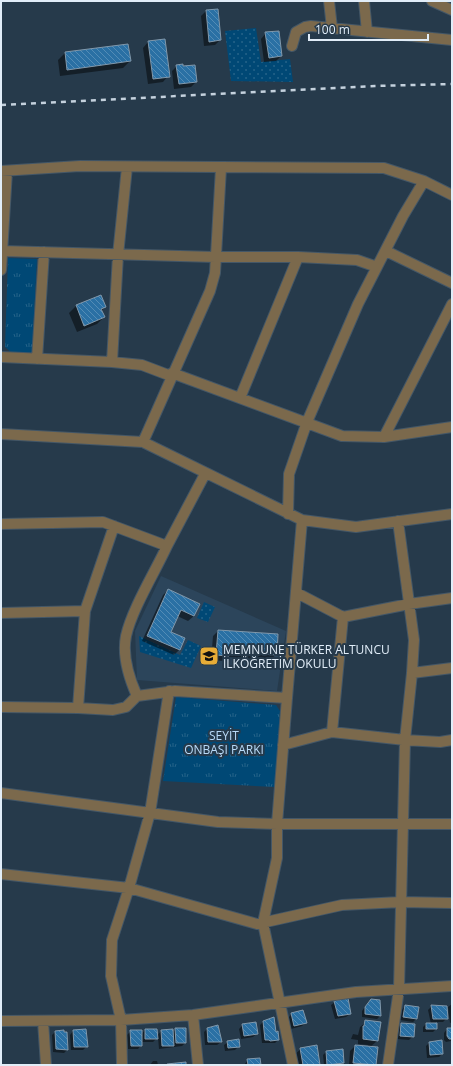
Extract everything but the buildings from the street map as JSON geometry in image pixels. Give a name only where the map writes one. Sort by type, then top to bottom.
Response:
[{"type":"street","points":[[329,1],[332,28]]},
{"type":"street","points":[[364,1],[367,32]]},
{"type":"street","points":[[432,1],[452,10]]},
{"type":"street","points":[[292,46],[296,32],[305,27],[332,28],[452,40]]},
{"type":"street","points":[[1,270],[4,171],[80,166],[384,168],[424,181],[452,195]]},
{"type":"street","points":[[112,362],[118,255],[127,167]]},
{"type":"street","points":[[143,442],[172,374],[210,292],[215,273],[221,168]]},
{"type":"street","points":[[288,514],[288,474],[307,422],[342,339],[377,267],[424,181]]},
{"type":"street","points":[[386,250],[452,283]]},
{"type":"street","points":[[2,251],[216,257],[298,257],[357,260],[377,267]]},
{"type":"street","points":[[37,359],[44,252]]},
{"type":"street","points":[[240,398],[298,257]]},
{"type":"street","points":[[384,437],[452,304]]},
{"type":"street","points":[[1,357],[112,362],[142,365],[240,398],[342,436],[384,437],[452,427]]},
{"type":"street","points":[[1,434],[143,442],[205,474],[302,520],[356,527],[452,514]]},
{"type":"street","points":[[137,696],[129,678],[126,656],[126,638],[131,621],[167,546],[205,474]]},
{"type":"street","points":[[293,1065],[263,923],[277,858],[277,824],[302,520]]},
{"type":"street","points":[[388,1065],[399,989],[405,740],[414,640],[398,521]]},
{"type":"street","points":[[1,524],[104,522],[167,546]]},
{"type":"street","points":[[78,708],[85,611],[114,526]]},
{"type":"street","points":[[297,593],[343,617],[409,604],[452,598]]},
{"type":"street","points":[[1,613],[85,611]]},
{"type":"street","points":[[332,732],[343,617]]},
{"type":"street","points":[[412,673],[452,668]]},
{"type":"street","points":[[1,708],[78,708],[113,710],[126,707],[137,696],[170,692],[287,698]]},
{"type":"street","points":[[122,1065],[121,1020],[111,976],[112,940],[129,888],[150,813],[170,692]]},
{"type":"street","points":[[283,745],[332,732],[405,740],[440,742],[452,740]]},
{"type":"street","points":[[1,793],[218,822],[277,824],[452,824]]},
{"type":"street","points":[[1,874],[129,888],[257,924],[342,905],[401,902],[452,902]]},
{"type":"street","points":[[1,1021],[121,1020],[193,1015],[343,994],[452,986]]},
{"type":"street","points":[[193,1015],[198,1065]]},
{"type":"street","points":[[43,1021],[46,1065]]},
{"type":"shaded area","name":"MEMNUNE TÜRKER ALTUNCU İLKÖĞRETİM OKULU","points":[[161,576],[286,631],[277,691],[137,680],[135,631]]},
{"type":"green space","points":[[256,28],[261,62],[290,59],[293,82],[231,81],[225,31]]},
{"type":"green space","points":[[8,258],[37,259],[32,353],[11,352],[5,347]]},
{"type":"green space","points":[[204,602],[215,607],[208,622],[197,618]]},
{"type":"green space","points":[[139,636],[180,655],[188,640],[201,646],[191,668],[140,652]]},
{"type":"green space","name":"SEYİT ONBAŞI PARKI","points":[[176,697],[276,705],[280,711],[275,787],[163,781]]},
{"type":"railway","points":[[1,105],[375,86],[452,84]]},
{"type":"place","name":"MEMNUNE TÜRKER ALTUNCU İLKÖĞRETİM OKULU","points":[[209,656]]}]
